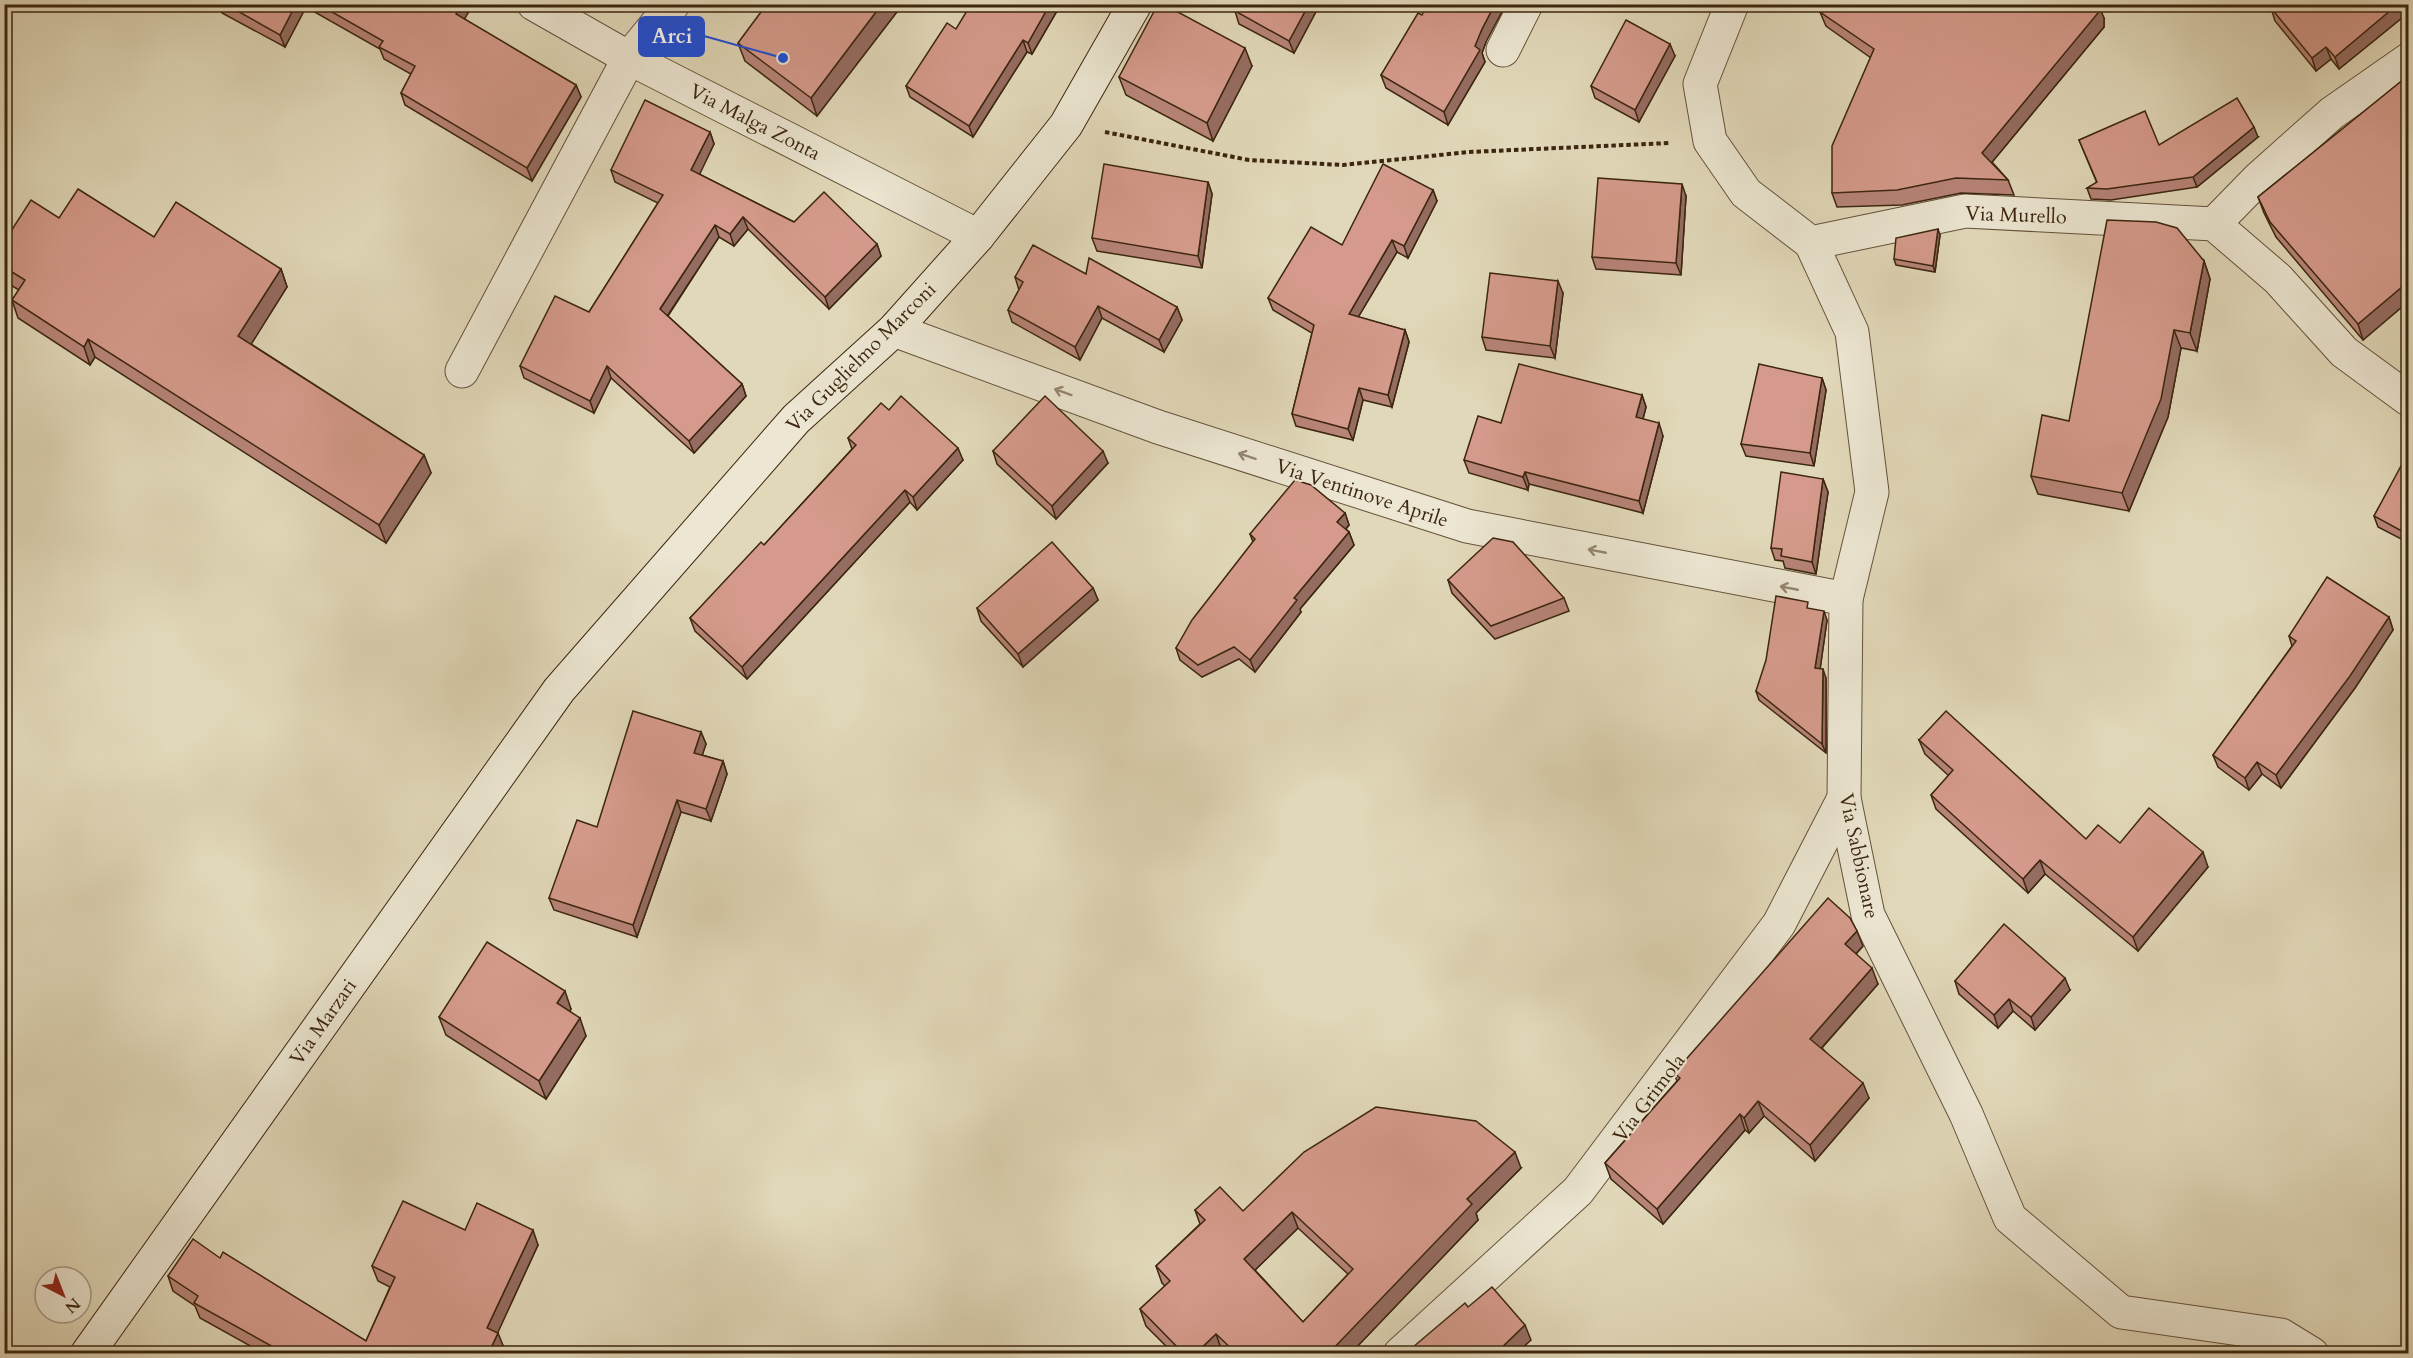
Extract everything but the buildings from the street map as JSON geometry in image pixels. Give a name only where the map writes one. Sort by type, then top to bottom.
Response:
[{"type":"street","name":"Via Malga Zonta","points":[[534,4],[629,58],[978,236]]},
{"type":"street","points":[[462,371],[629,58],[673,4]]},
{"type":"street","name":"Via Guglielmo Marconi","points":[[559,690],[796,419],[894,330],[978,236],[1066,124],[1135,4]]},
{"type":"street","points":[[1503,50],[1526,4]]},
{"type":"street","points":[[1732,4],[1700,84],[1710,141],[1746,193],[1810,243]]},
{"type":"street","points":[[2409,60],[2332,113],[2259,178],[2214,224],[2278,279],[2344,352],[2409,399]]},
{"type":"street","name":"Via Murello","points":[[1810,243],[1965,211],[2214,224]]},
{"type":"street","name":"Via Sabbionare","points":[[1810,243],[1852,332],[1872,492],[1846,599],[1844,798],[1868,915],[1966,1114],[2010,1218],[2121,1312],[2282,1335],[2312,1353]]},
{"type":"street","name":"Via Ventinove Aprile","points":[[894,330],[1158,427],[1467,526],[1846,599]]},
{"type":"street","name":"Via Marzari","points":[[87,1353],[559,690]]},
{"type":"street","name":"Via Grimola","points":[[1400,1353],[1578,1191],[1779,924],[1844,798]]},
{"type":"path","points":[[1066,124],[1249,160],[1343,165],[1469,152],[1710,141]]},
{"type":"place","name":"Arci","points":[[783,58]]}]
